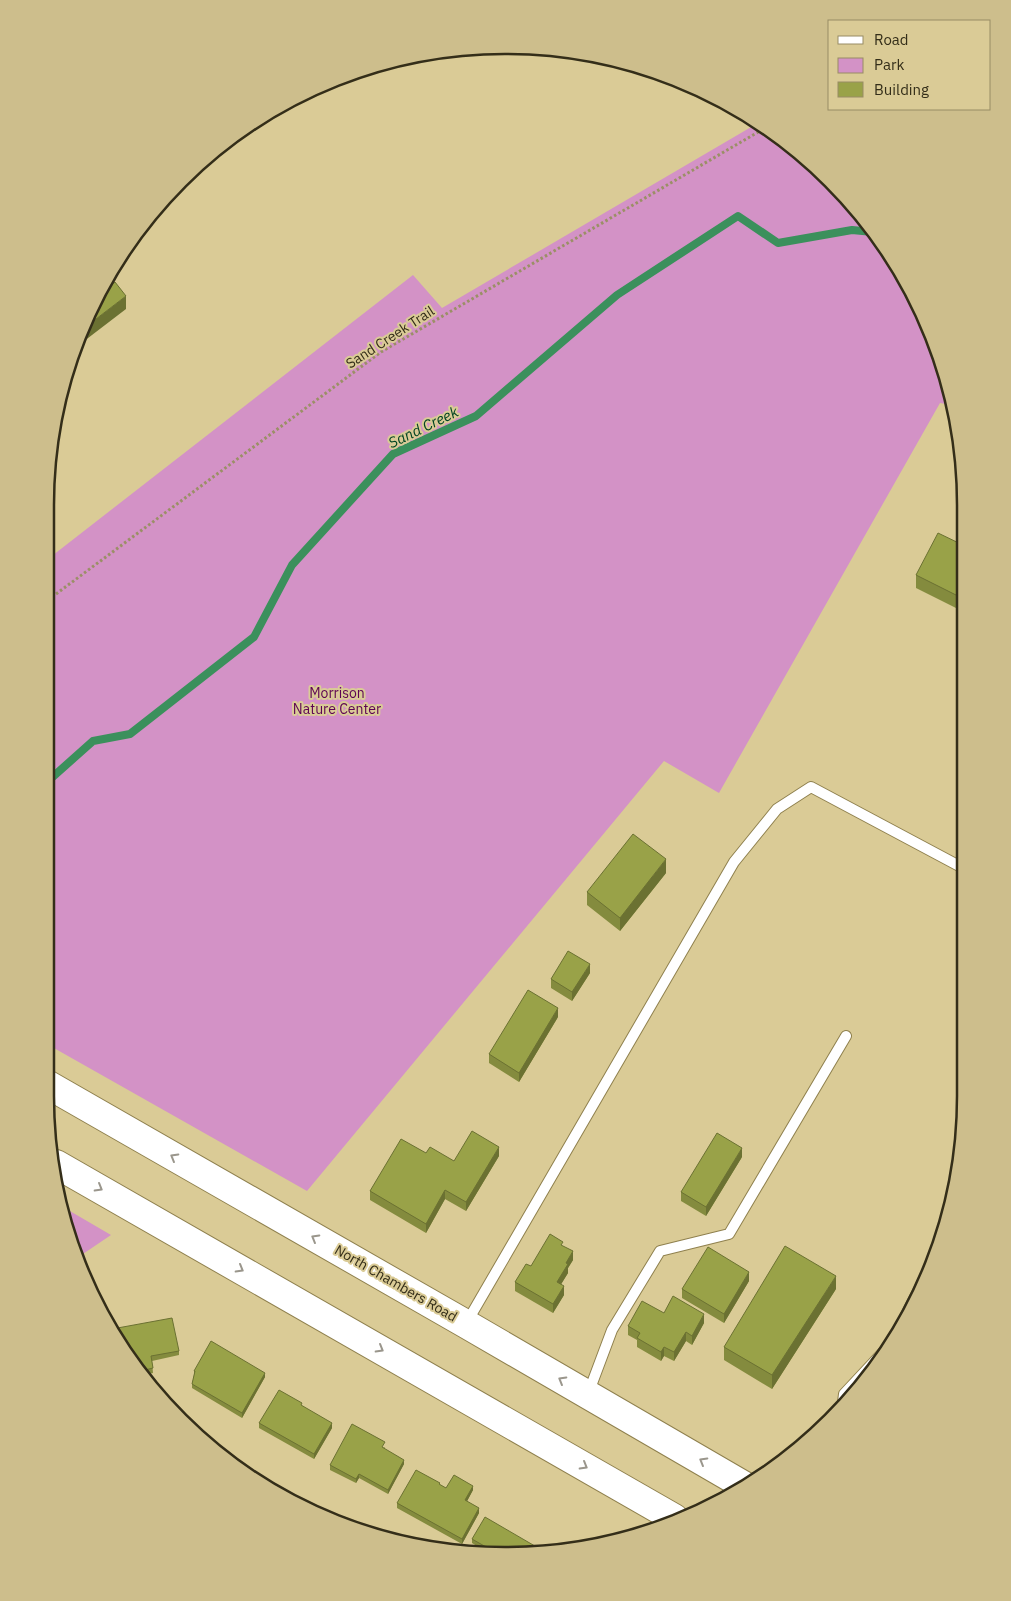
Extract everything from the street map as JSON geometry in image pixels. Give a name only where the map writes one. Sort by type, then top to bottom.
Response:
[{"type":"main road","name":"North Chambers Road","points":[[54,1088],[738,1482]]},
{"type":"main road","points":[[60,1166],[670,1516]]},
{"type":"lane","points":[[466,1324],[734,862],[777,809],[812,786],[957,865]]},
{"type":"lane","points":[[588,1395],[612,1330],[660,1250],[729,1234],[846,1036]]},
{"type":"path","name":"Sand Creek Trail","points":[[54,596],[381,352],[759,132]]},
{"type":"green space","name":"Morrison Nature Center","points":[[751,127],[781,147],[825,186],[864,230],[897,280],[911,306],[933,360],[946,404],[940,403],[719,793],[664,761],[307,1191],[54,1048],[54,554],[413,275],[442,308]]},
{"type":"green space","points":[[69,1210],[111,1235],[83,1254]]},
{"type":"building","points":[[115,282],[126,296],[93,321],[100,306],[111,285]]},
{"type":"building","points":[[938,533],[957,542],[957,596],[916,575]]},
{"type":"building","points":[[633,834],[666,859],[620,918],[587,892]]},
{"type":"building","points":[[568,951],[590,964],[572,992],[551,979]]},
{"type":"building","points":[[528,990],[558,1008],[519,1073],[489,1054]]},
{"type":"building","points":[[472,1131],[499,1147],[466,1202],[445,1190],[426,1224],[370,1191],[401,1139],[426,1153],[430,1147],[454,1161]]},
{"type":"building","points":[[717,1133],[742,1148],[706,1207],[681,1192]]},
{"type":"building","points":[[550,1234],[563,1242],[561,1245],[573,1251],[566,1263],[568,1264],[557,1282],[564,1286],[553,1304],[515,1282],[526,1264],[531,1266]]},
{"type":"building","points":[[785,1246],[836,1276],[772,1375],[724,1347]]},
{"type":"building","points":[[708,1247],[749,1272],[724,1314],[682,1289]]},
{"type":"building","points":[[673,1296],[704,1314],[692,1336],[686,1332],[674,1352],[664,1347],[661,1352],[637,1338],[640,1333],[628,1326],[642,1301],[664,1313]]},
{"type":"building","points":[[172,1318],[179,1351],[151,1356],[153,1368],[146,1370],[118,1328]]},
{"type":"building","points":[[211,1341],[265,1373],[242,1413],[192,1384],[194,1371]]},
{"type":"building","points":[[279,1390],[332,1423],[314,1454],[259,1423]]},
{"type":"building","points":[[352,1424],[385,1442],[382,1447],[404,1460],[388,1490],[359,1474],[356,1479],[330,1465]]},
{"type":"building","points":[[416,1470],[446,1488],[454,1475],[473,1486],[465,1500],[479,1508],[462,1539],[397,1503]]},
{"type":"building","points":[[485,1517],[535,1546],[485,1546],[472,1539]]},
{"type":"waterway","name":"Sand Creek","points":[[54,776],[93,741],[130,734],[254,637],[292,565],[393,454],[476,416],[617,295],[738,216],[778,243],[852,230],[865,231]]}]
